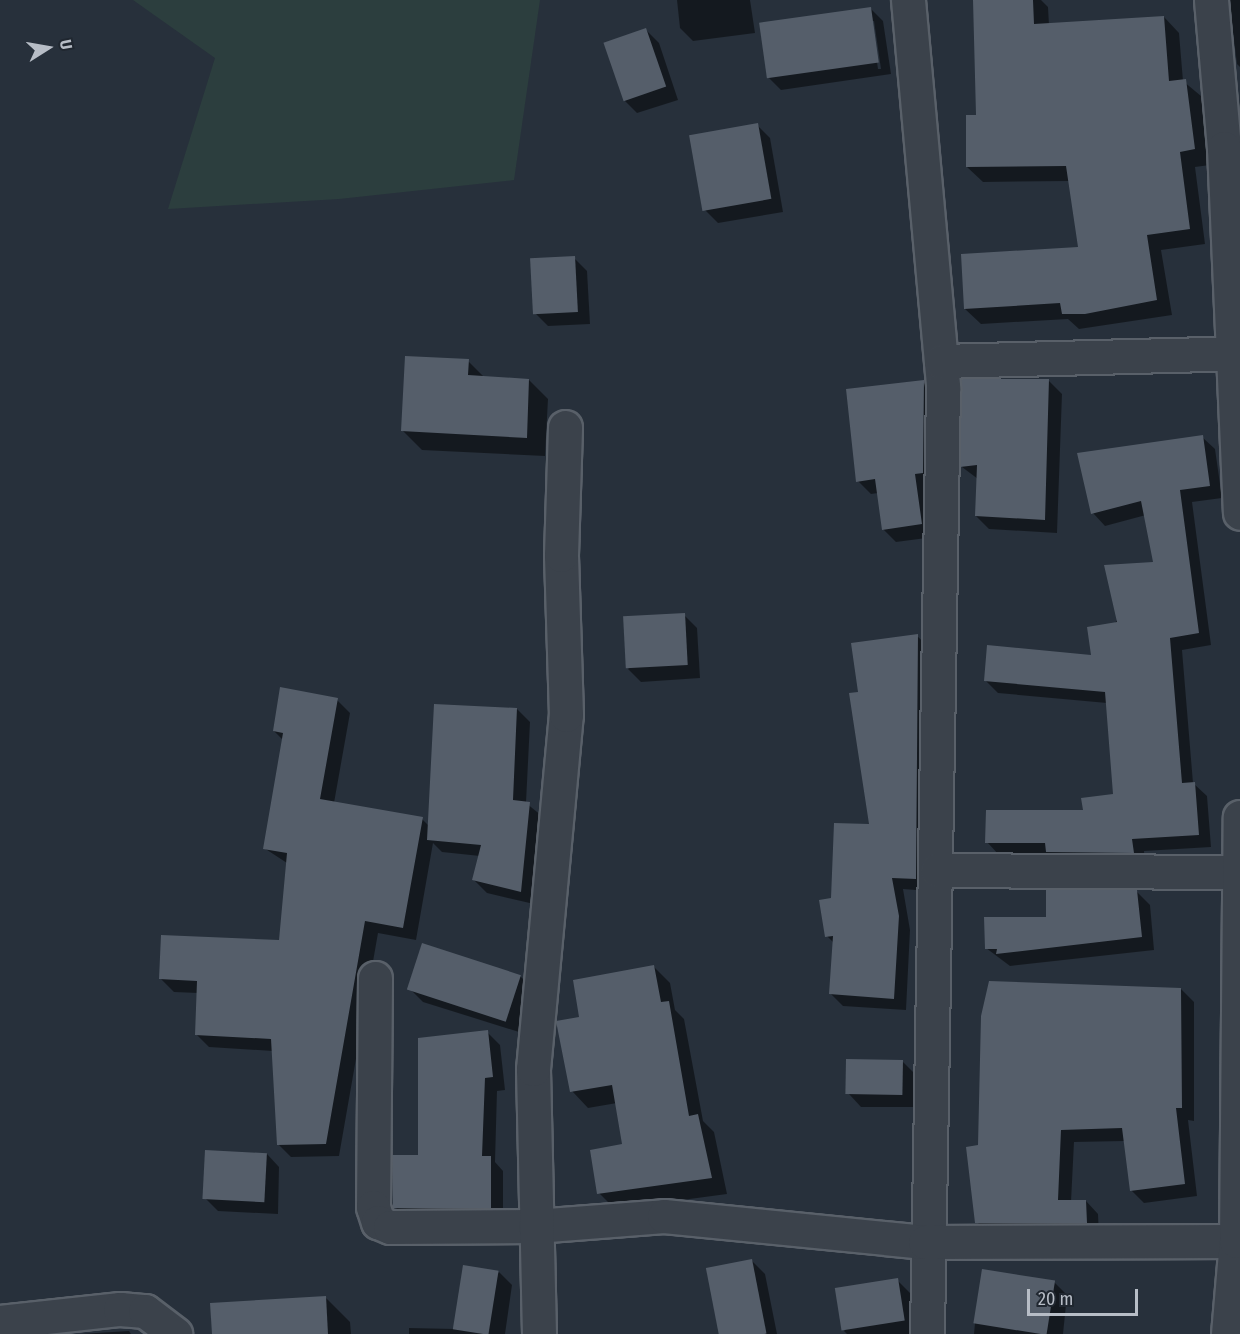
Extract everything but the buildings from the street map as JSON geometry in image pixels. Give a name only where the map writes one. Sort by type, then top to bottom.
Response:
[{"type":"street","points":[[908,0],[941,361],[937,870],[925,1242],[927,1334]]},
{"type":"street","points":[[1211,0],[1236,353],[1240,513]]},
{"type":"street","points":[[941,361],[1236,353]]},
{"type":"street","points":[[539,1334],[533,1069],[566,715],[565,427]]},
{"type":"street","points":[[1228,1334],[1238,1241],[1240,817]]},
{"type":"street","points":[[937,870],[1239,872]]},
{"type":"street","points":[[375,978],[373,1207],[378,1222],[412,1230],[535,1226],[664,1216],[925,1242],[1238,1241]]},
{"type":"street","points":[[0,1322],[120,1309],[145,1311],[175,1334]]},
{"type":"shaded area","points":[[133,0],[540,0],[514,180],[339,199],[168,209],[215,58]]}]
